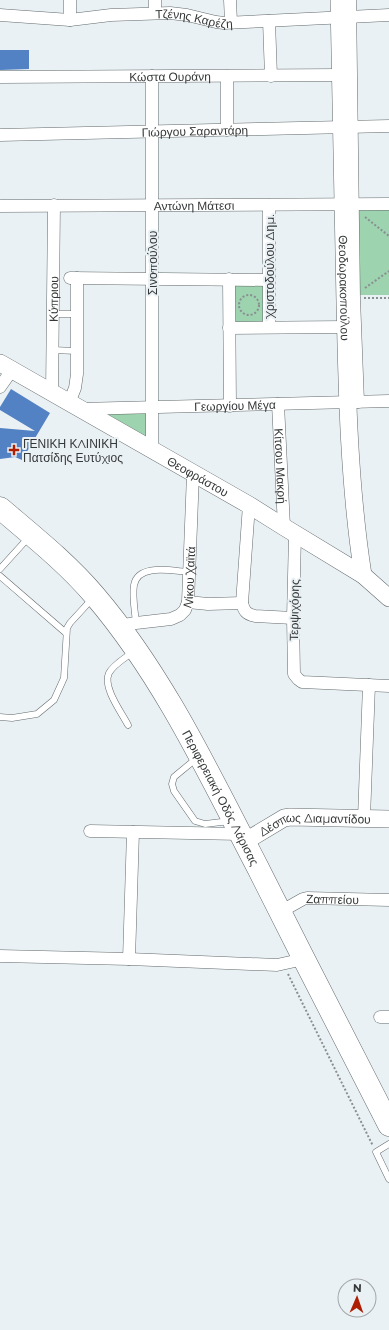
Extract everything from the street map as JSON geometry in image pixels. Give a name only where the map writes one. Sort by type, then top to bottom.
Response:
[{"type":"highway","name":"Περιφερειακή Οδός Λάρισας","points":[[0,508],[32,534],[68,567],[95,596],[127,624],[135,650],[171,704],[200,756],[389,1125]]},
{"type":"street","points":[[70,0],[70,20]]},
{"type":"street","points":[[155,0],[155,13]]},
{"type":"street","points":[[230,0],[231,22]]},
{"type":"street","name":"Θεοδωρακοπούλου","points":[[339,0],[345,18],[340,75],[346,127],[348,204],[346,327],[353,402],[353,496],[363,575]]},
{"type":"street","points":[[346,127],[345,18],[350,0]]},
{"type":"street","name":"Τζένης Καρέζη","points":[[0,15],[70,20],[111,15],[177,13],[214,22],[389,16]]},
{"type":"street","points":[[269,21],[271,76]]},
{"type":"street","name":"Κώστα Ουράνη","points":[[0,77],[340,75]]},
{"type":"street","name":"Σινοπούλου","points":[[152,76],[152,449]]},
{"type":"street","points":[[227,76],[227,130]]},
{"type":"street","name":"Γιώργου Σαραντάρη","points":[[0,135],[389,126]]},
{"type":"street","points":[[348,204],[354,298],[353,402]]},
{"type":"street","name":"Αντώνη Μάτεσι","points":[[0,206],[389,204]]},
{"type":"street","name":"Κύπριου","points":[[52,393],[54,205]]},
{"type":"street","name":"Χριστοδούλου Δημ.","points":[[269,205],[269,328]]},
{"type":"street","points":[[75,406],[77,314],[73,278],[268,280]]},
{"type":"street","points":[[229,279],[230,406]]},
{"type":"street","points":[[229,328],[346,327]]},
{"type":"street","points":[[0,387],[6,366]]},
{"type":"street","name":"Θεοφράστου","points":[[6,366],[249,505],[289,531],[363,575],[389,598]]},
{"type":"street","name":"Γεωργίου Μέγα","points":[[75,406],[230,406],[389,401]]},
{"type":"street","name":"Κίτσου Μακρή","points":[[278,404],[289,531]]},
{"type":"street","name":"Νίκου Χαϊτά","points":[[127,624],[171,619],[180,615],[185,610],[188,602],[193,474]]},
{"type":"street","points":[[249,505],[242,603],[244,611],[249,615],[293,618]]},
{"type":"street","name":"Τερψιχόρης","points":[[289,531],[294,674],[302,682],[369,685]]},
{"type":"street","points":[[188,602],[208,604],[242,603]]},
{"type":"street","points":[[364,818],[369,685],[389,686]]},
{"type":"street","name":"Δέσπως Διαμαντίδου","points":[[239,832],[290,817],[389,819]]},
{"type":"street","points":[[90,831],[239,832]]},
{"type":"street","points":[[129,959],[133,832]]},
{"type":"street","name":"Ζαππείου","points":[[280,912],[307,898],[389,900]]},
{"type":"street","points":[[0,956],[283,964],[304,959]]},
{"type":"lane","points":[[53,314],[77,314]]},
{"type":"lane","points":[[52,350],[77,351]]},
{"type":"lane","points":[[0,569],[32,534]]},
{"type":"lane","points":[[127,624],[134,584],[137,577],[143,572],[150,570],[189,572]]},
{"type":"lane","points":[[0,576],[66,633]]},
{"type":"lane","points":[[0,717],[12,718],[37,714],[54,700],[64,678],[66,633],[70,623],[95,596]]},
{"type":"lane","points":[[128,725],[109,691],[108,679],[112,669],[135,650]]},
{"type":"lane","points":[[200,756],[174,777],[172,784],[174,791],[194,821],[239,832]]},
{"type":"lane","points":[[389,1144],[376,1152],[389,1179]]},
{"type":"path","points":[[348,204],[389,236]]},
{"type":"path","points":[[354,298],[389,271]]},
{"type":"path","points":[[246,296],[255,297],[258,302],[258,308],[255,313],[249,315],[241,311],[239,306],[242,298],[246,296]]},
{"type":"path","points":[[354,298],[389,298]]},
{"type":"path","points":[[283,964],[376,1152]]},
{"type":"green space","points":[[355,209],[389,209],[389,295],[356,295]]},
{"type":"green space","points":[[266,285],[266,324],[235,325],[235,286]]},
{"type":"green space","points":[[151,413],[152,441],[104,414]]},
{"type":"building","points":[[0,50],[29,50],[29,69],[0,70]]},
{"type":"building","points":[[11,389],[50,413],[22,460],[15,457],[0,459],[0,428],[35,431],[0,410],[0,407]]},
{"type":"place","name":"ΓΕΝΙΚΗ ΚΛΙΝΙΚΗ Πατσίδης Ευτύχιος","points":[[14,450]]}]
